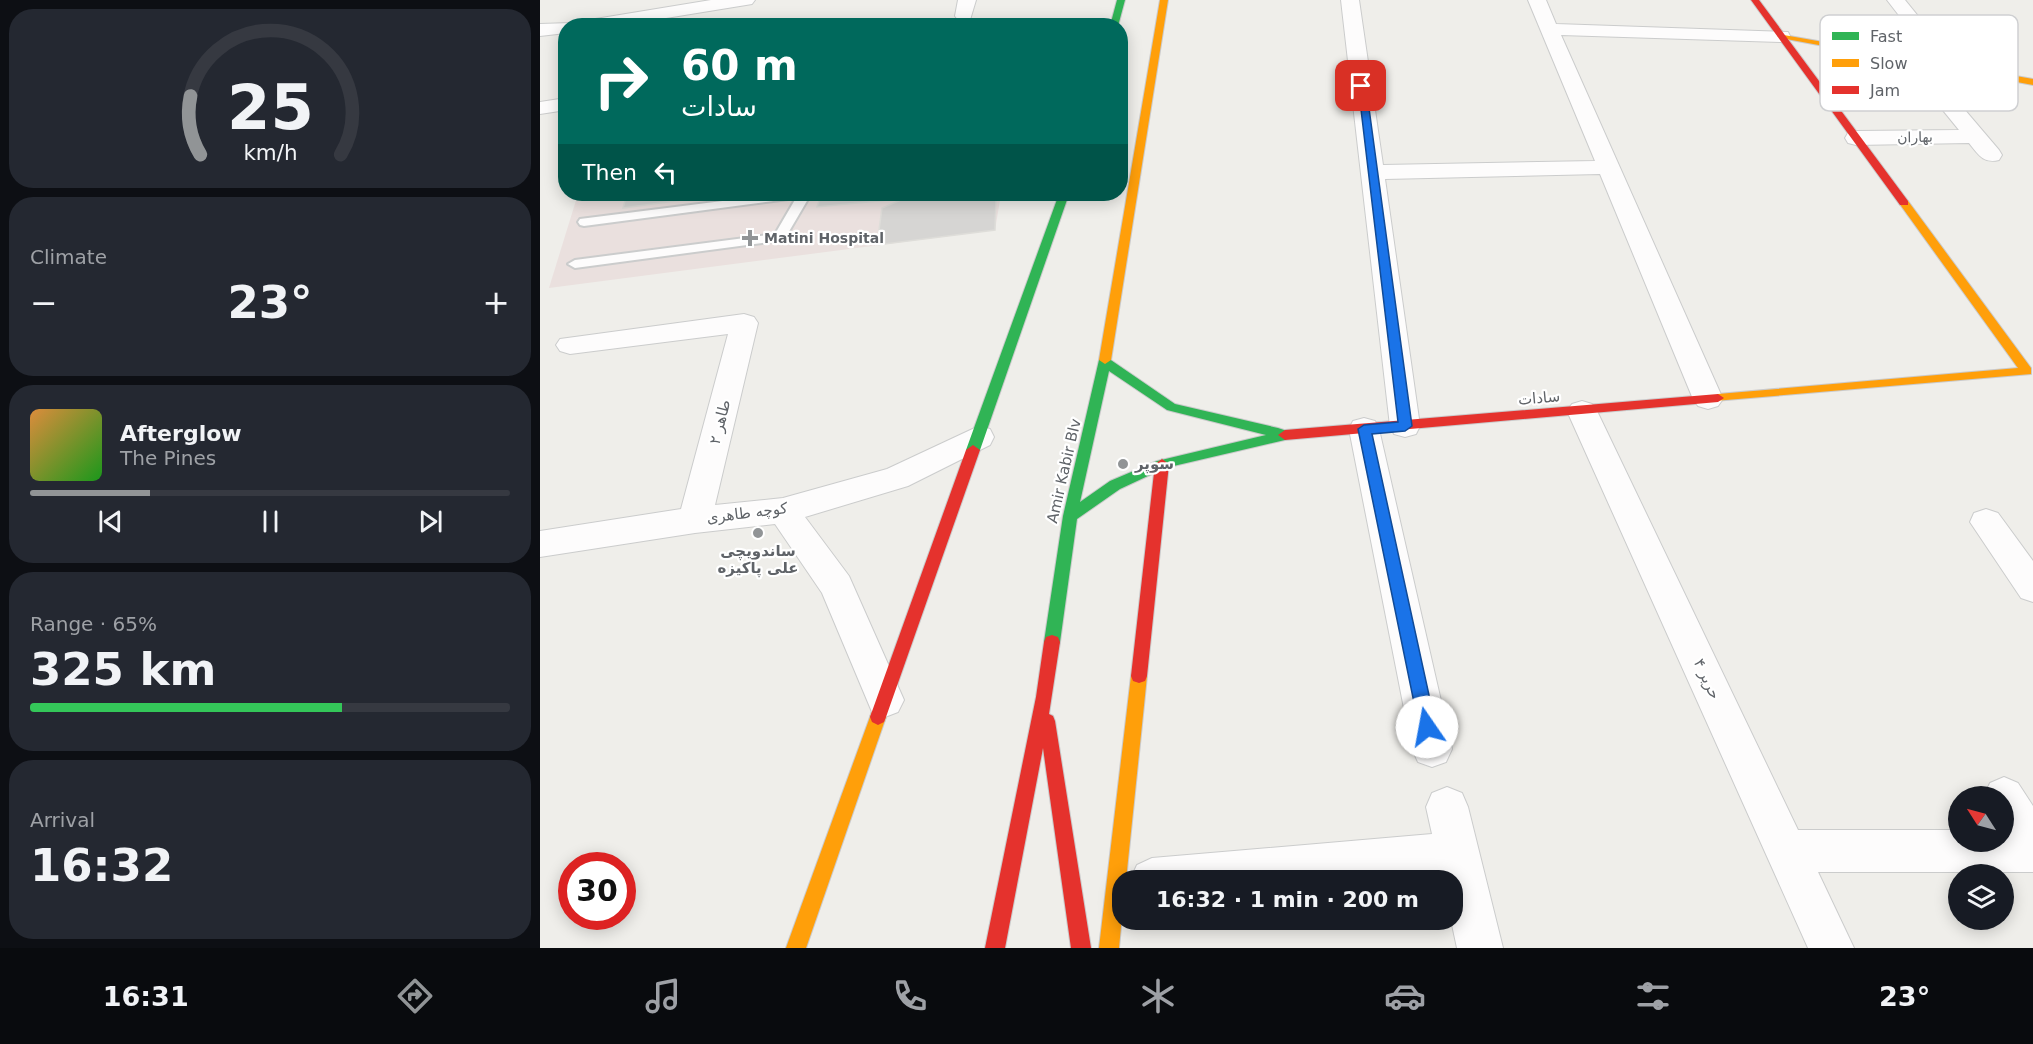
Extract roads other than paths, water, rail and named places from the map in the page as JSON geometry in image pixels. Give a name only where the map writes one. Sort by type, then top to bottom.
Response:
[{"type":"street","points":[[622,18],[694,5],[746,0]]},
{"type":"street","points":[[1116,18],[1120,0]]},
{"type":"street","name":"Amir Kabir Blv","points":[[994,948],[1044,697],[1070,516],[1104,363],[1164,0]]},
{"type":"street","points":[[1350,0],[1405,426]]},
{"type":"street","points":[[1537,0],[1708,399]]},
{"type":"street","points":[[1755,0],[1820,89]]},
{"type":"street","points":[[1896,0],[1908,15]]},
{"type":"street","points":[[694,5],[706,18]]},
{"type":"street","points":[[540,30],[558,28]]},
{"type":"street","points":[[1551,29],[1781,36],[1820,43]]},
{"type":"street","points":[[2018,79],[2033,82]]},
{"type":"street","points":[[540,108],[558,105]]},
{"type":"street","points":[[1836,111],[2030,373]]},
{"type":"street","points":[[1954,111],[1991,155]]},
{"type":"street","name":"بهاران","points":[[1856,138],[1975,136]]},
{"type":"street","points":[[1373,172],[1609,167]]},
{"type":"street","points":[[796,948],[1062,201]]},
{"type":"street","name":"طاهر ۲","points":[[570,345],[744,323],[695,520]]},
{"type":"street","points":[[1104,363],[1171,406],[1286,435]]},
{"type":"street","name":"سادات","points":[[1070,516],[1115,484],[1162,464],[1286,435],[2030,373]]},
{"type":"street","name":"حریر ۴","points":[[1582,411],[1831,948]]},
{"type":"street","points":[[1364,429],[1432,749]]},
{"type":"street","name":"کوچه طاهری","points":[[540,544],[695,520],[783,511],[897,478],[979,437]]},
{"type":"street","points":[[1131,870],[1162,464]]},
{"type":"street","points":[[783,511],[837,586],[885,700]]},
{"type":"street","points":[[1986,522],[2032,585]]},
{"type":"street","points":[[1044,697],[1081,948]]},
{"type":"street","points":[[1447,807],[1480,948]]},
{"type":"street","points":[[2014,813],[2033,844]]},
{"type":"street","points":[[1788,851],[2033,851]]},
{"type":"street","points":[[1265,870],[1457,853]]},
{"type":"street","points":[[1109,948],[1115,930]]},
{"type":"lane","points":[[584,222],[749,201]]},
{"type":"lane","points":[[575,264],[779,237],[800,201]]},
{"type":"place","name":"Matini Hospital","points":[[750,238]]},
{"type":"place","name":"سوپر","points":[[1123,464]]},
{"type":"place","name":"ساندویچی علی پاکیزه","points":[[758,533]]}]
